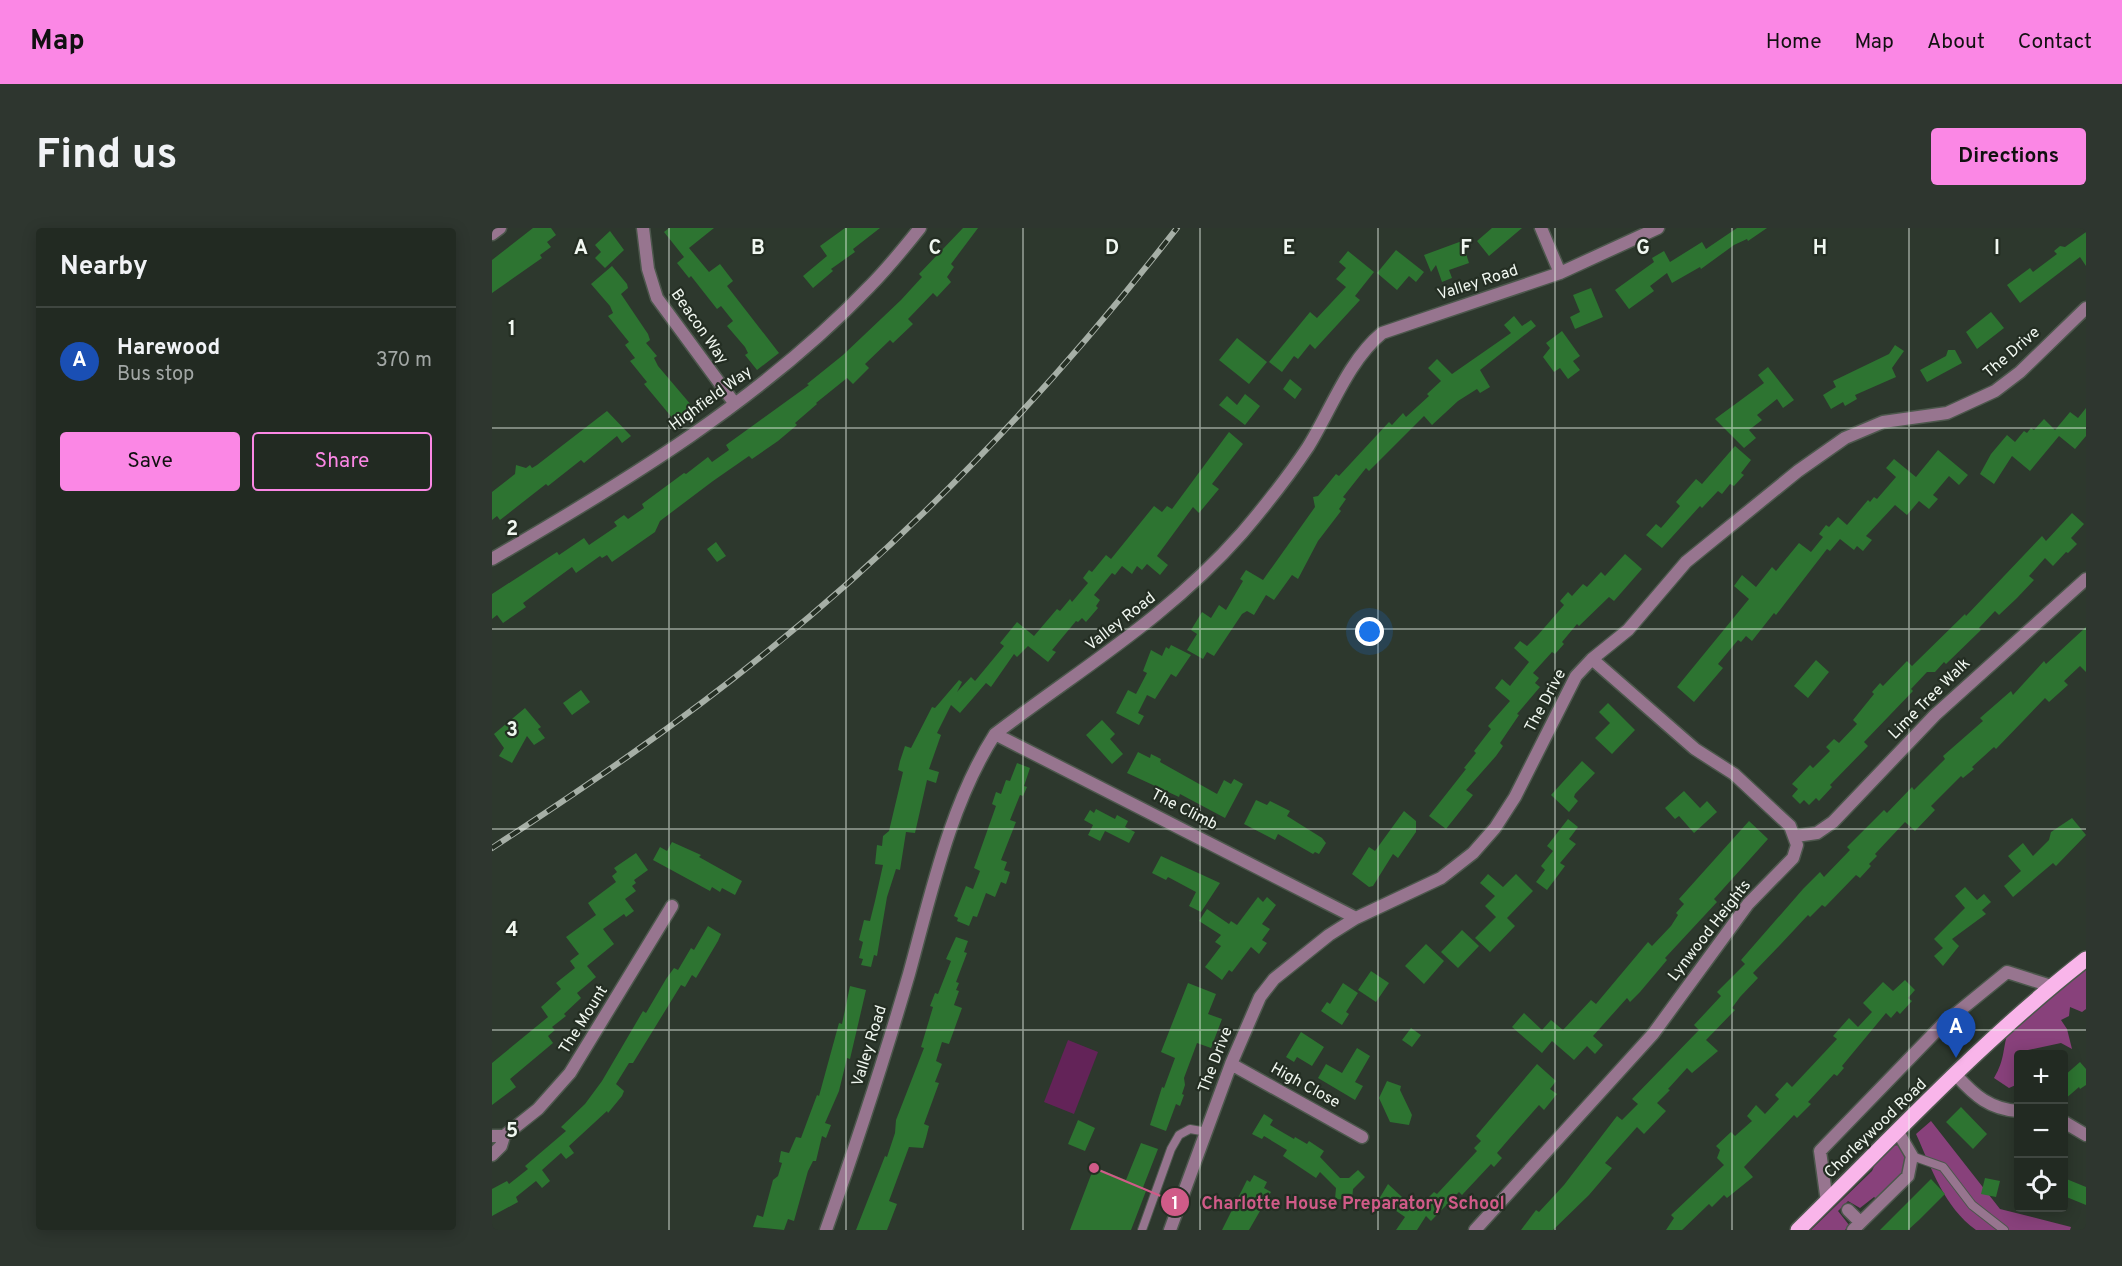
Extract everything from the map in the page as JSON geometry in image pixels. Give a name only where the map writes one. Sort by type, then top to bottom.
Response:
[{"type":"main road","name":"Chorleywood Road","points":[[1798,1230],[1956,1075],[2051,986],[2086,959]]},
{"type":"street","points":[[492,234],[500,228]]},
{"type":"street","name":"Beacon Way","points":[[643,228],[648,269],[657,298],[685,340],[735,404]]},
{"type":"street","name":"Highfield Way","points":[[492,559],[566,516],[735,404],[796,355],[848,307],[870,286],[920,228]]},
{"type":"street","points":[[1541,228],[1560,273]]},
{"type":"street","name":"Valley Road","points":[[826,1230],[879,1075],[951,831],[985,749],[995,734],[1140,630],[1182,594],[1241,534],[1288,475],[1361,355],[1382,333],[1560,273],[1658,228]]},
{"type":"street","name":"The Drive","points":[[1170,1230],[1232,1064],[1260,997],[1289,964],[1356,918],[1442,878],[1473,853],[1495,828],[1515,797],[1576,676],[1592,659],[1628,630],[1686,562],[1826,451],[1863,428],[1883,422],[1947,413],[1995,391],[2020,372],[2086,308]]},
{"type":"street","name":"Lime Tree Walk","points":[[1796,836],[1817,833],[1833,822],[1943,708],[2086,579]]},
{"type":"street","points":[[1592,659],[1686,742],[1734,774],[1790,826],[1796,836]]},
{"type":"street","name":"The Climb","points":[[995,734],[1356,918]]},
{"type":"street","name":"Lynwood Heights","points":[[1480,1226],[1653,1035],[1748,904],[1793,858],[1797,845],[1796,836]]},
{"type":"street","name":"The Mount","points":[[492,1155],[501,1146],[498,1136],[538,1108],[570,1073],[672,906]]},
{"type":"street","points":[[1827,1202],[1820,1152],[1942,1024],[2007,972],[2051,986]]},
{"type":"street","name":"High Close","points":[[1232,1064],[1362,1137]]},
{"type":"street","points":[[1956,1075],[1984,1102],[1998,1109],[2014,1111]]},
{"type":"street","points":[[2068,1124],[2086,1135]]},
{"type":"street","points":[[1848,1210],[1856,1226],[1908,1176],[1912,1156],[1898,1132]]},
{"type":"lane","points":[[1142,1230],[1175,1141],[1190,1129],[1207,1132]]},
{"type":"lane","points":[[1912,1156],[1943,1167],[1972,1205],[2004,1230]]},
{"type":"shaded area","points":[[2086,962],[2086,1009],[2082,1012],[2070,1007],[2069,1016],[2061,1020],[2067,1029],[2072,1049],[2061,1043],[2028,1050],[2014,1050],[2014,1086],[2009,1088],[1994,1078],[2009,1030],[2037,1003],[2071,981],[2072,973]]},
{"type":"shaded area","points":[[1068,1040],[1098,1052],[1074,1114],[1044,1102]]},
{"type":"shaded area","points":[[1931,1121],[2000,1209],[2071,1227],[2070,1230],[1976,1230],[1965,1221],[1947,1199],[1916,1134]]},
{"type":"shaded area","points":[[1900,1145],[1918,1162],[1904,1189],[1888,1203],[1882,1203],[1874,1197],[1860,1208],[1848,1201],[1838,1211],[1849,1225],[1845,1230],[1811,1230],[1872,1171],[1878,1158],[1889,1146]]},
{"type":"building","points":[[533,228],[551,228],[556,235],[547,242],[551,247],[540,255],[542,258],[492,293],[492,260]]},
{"type":"building","points":[[669,228],[714,228],[689,248],[709,272],[720,264],[733,281],[727,286],[779,353],[757,370],[745,355],[748,353],[745,347],[727,326],[733,321],[721,306],[717,309],[691,276],[689,278],[677,263],[684,257],[664,232]]},
{"type":"building","points":[[845,228],[880,228],[853,249],[855,252],[831,269],[833,271],[813,288],[803,276],[827,256],[820,246]]},
{"type":"building","points":[[963,228],[978,228],[951,264],[954,267],[947,277],[951,282],[937,297],[933,293],[908,319],[913,324],[893,343],[890,340],[865,364],[869,368],[853,384],[847,378],[816,403],[795,423],[797,425],[778,441],[752,459],[749,456],[713,481],[660,521],[655,532],[612,562],[607,555],[602,558],[600,556],[576,573],[572,567],[523,603],[526,607],[503,623],[497,615],[492,619],[492,594],[557,552],[559,555],[584,538],[589,545],[617,526],[614,522],[624,515],[628,519],[644,508],[642,504],[684,473],[686,474],[708,457],[712,462],[729,450],[726,445],[809,385],[807,384],[843,355],[901,300],[922,277],[919,274]]},
{"type":"building","points":[[1492,228],[1522,228],[1489,256],[1477,241]]},
{"type":"building","points":[[1737,228],[1767,228],[1748,241],[1747,239],[1734,245],[1701,269],[1700,267],[1672,283],[1667,273],[1650,286],[1654,291],[1629,309],[1615,290],[1654,262],[1652,258],[1664,251],[1670,262],[1702,242],[1706,249]]},
{"type":"building","points":[[610,231],[624,250],[605,268],[595,258],[601,252],[595,245]]},
{"type":"building","points":[[2086,232],[2086,266],[2080,257],[2020,303],[2007,285],[2030,268],[2033,272],[2057,254],[2054,251],[2060,246],[2065,247]]},
{"type":"building","points":[[1462,241],[1469,263],[1449,270],[1452,278],[1442,282],[1436,265],[1431,272],[1424,255]]},
{"type":"building","points":[[1396,250],[1424,272],[1416,282],[1409,276],[1397,290],[1377,273]]},
{"type":"building","points":[[1348,251],[1374,272],[1355,296],[1360,300],[1315,349],[1310,344],[1298,359],[1294,356],[1282,372],[1269,362],[1310,312],[1317,318],[1346,287],[1336,279],[1346,268],[1339,262]]},
{"type":"building","points":[[612,266],[627,284],[628,288],[621,294],[648,334],[650,340],[646,343],[657,356],[654,358],[658,366],[692,406],[674,420],[644,384],[647,382],[630,361],[635,358],[625,345],[629,342],[608,316],[613,313],[610,306],[591,284]]},
{"type":"building","points":[[1591,288],[1603,317],[1575,329],[1570,317],[1580,312],[1573,295]]},
{"type":"building","points":[[1991,312],[2004,328],[1977,349],[1966,332]]},
{"type":"building","points":[[1514,316],[1522,326],[1531,320],[1536,326],[1480,370],[1490,387],[1480,393],[1477,389],[1458,401],[1432,425],[1424,416],[1369,471],[1366,468],[1343,497],[1346,499],[1339,509],[1341,511],[1318,541],[1298,579],[1292,575],[1274,600],[1266,595],[1254,615],[1247,611],[1242,614],[1214,656],[1207,652],[1203,659],[1187,650],[1197,634],[1191,630],[1202,612],[1211,618],[1219,605],[1226,610],[1243,581],[1240,579],[1246,570],[1263,580],[1315,507],[1313,497],[1318,496],[1336,474],[1339,476],[1389,422],[1392,425],[1403,413],[1406,417],[1429,396],[1427,394],[1441,381],[1428,368],[1437,359],[1452,374],[1511,333],[1504,325]]},
{"type":"building","points":[[1562,331],[1580,356],[1573,361],[1580,370],[1568,379],[1560,368],[1554,372],[1543,357],[1550,348],[1546,343]]},
{"type":"building","points":[[1237,338],[1267,362],[1249,384],[1219,360]]},
{"type":"building","points":[[1895,345],[1904,351],[1892,368],[1896,377],[1855,395],[1857,399],[1845,406],[1843,402],[1831,409],[1823,395],[1836,387],[1833,381],[1889,354]]},
{"type":"building","points":[[1948,350],[1955,350],[1962,363],[1927,382],[1920,370],[1946,356]]},
{"type":"building","points":[[1768,367],[1794,400],[1783,408],[1777,399],[1757,415],[1762,420],[1749,430],[1756,438],[1744,448],[1715,419],[1764,383],[1758,375]]},
{"type":"building","points":[[1290,379],[1302,389],[1295,399],[1283,389]]},
{"type":"building","points":[[1245,394],[1260,406],[1245,425],[1219,405],[1227,396],[1237,405]]},
{"type":"building","points":[[2086,408],[2086,436],[2075,449],[2059,436],[2030,471],[2012,456],[1994,484],[1980,474],[1991,454],[2007,435],[2015,442],[2024,431],[2027,433],[2031,428],[2034,430],[2044,419],[2055,430],[2070,412],[2078,418]]},
{"type":"building","points":[[607,411],[631,436],[622,443],[617,436],[584,463],[581,460],[500,520],[497,516],[492,520],[492,492],[515,474],[516,465],[526,468],[530,465],[532,468]]},
{"type":"building","points":[[1229,432],[1243,444],[1212,484],[1219,489],[1199,513],[1193,507],[1157,556],[1168,565],[1160,575],[1147,564],[1142,570],[1137,566],[1132,574],[1122,566],[1115,575],[1112,573],[1094,595],[1100,600],[1096,606],[1098,608],[1086,622],[1082,618],[1076,621],[1052,650],[1056,652],[1048,662],[1028,646],[1017,657],[1014,654],[991,687],[986,683],[960,713],[951,705],[937,733],[941,735],[929,769],[939,772],[936,783],[927,780],[915,833],[906,832],[900,870],[896,869],[887,897],[877,956],[874,955],[871,967],[861,965],[863,959],[859,958],[863,942],[859,940],[864,920],[870,921],[883,865],[875,864],[877,845],[882,846],[883,836],[889,831],[903,772],[898,770],[905,746],[911,748],[932,707],[935,708],[959,680],[962,682],[957,692],[971,677],[975,681],[1004,646],[1000,643],[1017,622],[1034,636],[1057,609],[1060,611],[1070,599],[1072,602],[1088,583],[1083,578],[1089,570],[1092,572],[1106,555],[1111,559],[1154,506],[1162,512],[1167,506],[1172,509]]},
{"type":"building","points":[[1735,446],[1751,460],[1741,473],[1744,475],[1734,486],[1730,484],[1722,494],[1718,491],[1702,508],[1700,506],[1662,548],[1646,535],[1656,524],[1661,528],[1680,506],[1676,502],[1696,479],[1702,484]]},
{"type":"building","points":[[1938,450],[1968,475],[1959,485],[1949,476],[1933,495],[1938,499],[1929,509],[1919,501],[1907,515],[1895,505],[1866,536],[1872,540],[1863,551],[1857,546],[1854,550],[1840,539],[1830,551],[1827,549],[1776,615],[1774,613],[1752,641],[1746,636],[1741,642],[1738,640],[1718,664],[1723,668],[1694,702],[1677,687],[1749,599],[1734,586],[1742,575],[1756,587],[1772,567],[1776,571],[1799,543],[1811,552],[1823,537],[1819,534],[1826,525],[1829,527],[1838,517],[1847,525],[1868,500],[1870,502],[1874,497],[1877,499],[1896,477],[1886,468],[1894,459],[1916,477]]},
{"type":"building","points":[[2072,513],[2084,524],[2071,538],[2077,544],[2053,566],[2045,558],[2029,576],[2034,580],[2017,598],[1999,615],[1995,611],[1979,628],[1981,630],[1946,664],[1944,662],[1935,672],[1927,672],[1911,689],[1913,691],[1864,742],[1868,746],[1830,785],[1832,787],[1819,801],[1816,798],[1809,805],[1804,800],[1800,804],[1792,796],[1798,789],[1792,784],[1810,765],[1813,768],[1830,751],[1826,747],[1834,739],[1839,743],[1857,724],[1853,720],[1880,683],[1883,686],[1907,661],[1912,666],[1965,614],[1966,616],[2042,536],[2046,541]]},
{"type":"building","points":[[716,542],[726,556],[717,562],[707,549]]},
{"type":"building","points":[[1625,554],[1642,569],[1614,601],[1609,597],[1579,626],[1577,624],[1562,642],[1564,644],[1555,654],[1552,652],[1533,673],[1539,678],[1535,683],[1540,687],[1517,714],[1519,715],[1500,743],[1503,746],[1496,756],[1466,790],[1473,795],[1446,829],[1429,816],[1466,769],[1464,768],[1476,753],[1474,751],[1491,729],[1488,726],[1510,701],[1495,688],[1502,679],[1510,686],[1529,662],[1514,648],[1520,641],[1527,646],[1538,635],[1564,605],[1560,601],[1568,592],[1572,596],[1583,584],[1587,587],[1601,572],[1605,576]]},
{"type":"building","points":[[2086,627],[2086,672],[2080,666],[2064,681],[2068,685],[2049,702],[2045,698],[1996,749],[1994,747],[1972,767],[1974,769],[1963,778],[1961,776],[1931,806],[1935,810],[1915,831],[1905,822],[1875,854],[1877,856],[1869,864],[1871,866],[1860,878],[1856,875],[1825,907],[1822,905],[1810,917],[1808,915],[1753,973],[1758,978],[1732,1008],[1735,1010],[1706,1040],[1718,1051],[1692,1073],[1687,1068],[1668,1089],[1670,1090],[1657,1103],[1666,1111],[1644,1134],[1637,1127],[1605,1163],[1612,1168],[1589,1195],[1553,1230],[1521,1230],[1536,1210],[1539,1212],[1564,1185],[1617,1116],[1622,1120],[1638,1104],[1632,1099],[1699,1030],[1694,1025],[1721,996],[1717,992],[1745,964],[1741,960],[1803,889],[1820,872],[1824,877],[1850,850],[1847,847],[1884,810],[1887,813],[1912,787],[1914,790],[1945,759],[1943,756],[1983,721],[1980,718],[2011,691],[2013,695],[2044,661],[2046,664]]},
{"type":"building","points":[[1171,645],[1191,655],[1176,677],[1171,674],[1155,699],[1147,695],[1138,713],[1144,716],[1139,725],[1116,713],[1128,690],[1136,694],[1147,673],[1143,671],[1151,650],[1162,656],[1166,647],[1169,649]]},
{"type":"building","points":[[1816,660],[1829,672],[1808,698],[1794,686]]},
{"type":"building","points":[[581,690],[590,702],[572,715],[563,703]]},
{"type":"building","points":[[1608,703],[1635,730],[1612,754],[1595,738],[1610,723],[1599,712]]},
{"type":"building","points":[[525,708],[541,727],[538,729],[545,738],[534,745],[527,736],[512,763],[499,756],[504,748],[494,734]]},
{"type":"building","points":[[1102,720],[1115,734],[1110,739],[1123,754],[1112,764],[1086,735]]},
{"type":"building","points":[[1138,752],[1150,758],[1151,754],[1161,759],[1160,762],[1217,794],[1224,780],[1231,784],[1234,779],[1243,784],[1225,818],[1180,794],[1179,797],[1127,773]]},
{"type":"building","points":[[1582,761],[1595,773],[1575,794],[1574,797],[1578,801],[1569,812],[1551,795]]},
{"type":"building","points":[[1017,763],[1030,768],[1024,786],[1027,787],[1023,796],[1020,795],[1010,820],[1016,822],[1001,860],[1007,862],[1004,870],[1010,872],[1006,884],[1001,882],[995,897],[986,893],[977,917],[973,916],[969,926],[957,921],[958,918],[954,916],[966,886],[973,889],[980,871],[974,868],[996,806],[992,804],[996,792],[1001,794],[1006,780],[1010,781]]},
{"type":"building","points":[[1684,791],[1700,808],[1707,801],[1717,812],[1694,833],[1679,816],[1675,819],[1665,808]]},
{"type":"building","points":[[1256,800],[1267,805],[1270,801],[1290,811],[1287,816],[1322,838],[1326,843],[1319,854],[1315,852],[1313,854],[1278,834],[1275,840],[1244,824]]},
{"type":"building","points":[[1096,809],[1115,819],[1117,815],[1128,821],[1125,827],[1135,832],[1129,843],[1105,831],[1100,841],[1088,835],[1093,825],[1084,820],[1090,810],[1094,813]]},
{"type":"building","points":[[1404,811],[1416,821],[1416,832],[1398,858],[1393,854],[1373,886],[1369,887],[1352,874],[1369,847],[1375,851]]},
{"type":"building","points":[[2072,818],[2086,835],[2056,866],[2053,863],[2013,897],[2004,886],[2021,871],[2008,856],[2023,843],[2033,856],[2049,840],[2051,832]]},
{"type":"building","points":[[1568,819],[1578,827],[1569,839],[1576,844],[1560,863],[1565,866],[1547,890],[1536,882],[1545,870],[1541,866],[1553,851],[1547,846]]},
{"type":"building","points":[[1749,821],[1768,839],[1714,899],[1717,902],[1665,958],[1667,960],[1640,992],[1630,1002],[1627,998],[1593,1036],[1603,1045],[1595,1054],[1587,1046],[1574,1060],[1552,1041],[1542,1053],[1512,1027],[1524,1013],[1542,1030],[1551,1020],[1563,1030],[1591,1000],[1596,1004],[1648,942],[1652,946],[1671,926],[1678,915],[1676,913],[1684,904],[1679,899]]},
{"type":"building","points":[[672,842],[701,855],[699,857],[742,881],[735,895],[722,888],[720,892],[712,887],[710,891],[653,860],[660,847],[667,851]]},
{"type":"building","points":[[636,853],[648,870],[634,880],[636,883],[632,886],[636,891],[625,899],[634,911],[626,917],[624,914],[603,929],[614,944],[587,966],[596,977],[577,993],[581,998],[564,1014],[566,1016],[552,1027],[555,1030],[548,1036],[553,1043],[510,1079],[516,1087],[492,1105],[492,1063],[548,1017],[541,1007],[561,989],[556,983],[575,968],[570,961],[579,954],[566,937],[596,915],[588,903],[616,882],[612,876],[617,872],[614,868]]},
{"type":"building","points":[[1161,856],[1220,883],[1201,912],[1189,906],[1196,892],[1168,877],[1166,880],[1152,873]]},
{"type":"building","points":[[1488,874],[1503,887],[1516,874],[1533,891],[1507,918],[1515,926],[1490,952],[1475,938],[1496,917],[1485,906],[1495,896],[1480,883]]},
{"type":"building","points":[[1965,887],[1977,900],[1984,894],[1991,902],[1982,910],[1986,914],[1952,939],[1959,946],[1943,966],[1934,956],[1943,948],[1934,939],[1965,908],[1955,896]]},
{"type":"building","points":[[1258,897],[1263,902],[1267,897],[1276,905],[1262,924],[1270,929],[1262,940],[1267,943],[1259,954],[1251,947],[1232,972],[1229,970],[1222,980],[1205,967],[1221,946],[1215,942],[1221,935],[1199,921],[1207,909],[1229,924],[1231,921],[1237,925]]},
{"type":"building","points":[[708,926],[721,934],[718,941],[696,978],[692,975],[685,987],[681,985],[633,1063],[629,1063],[616,1084],[624,1091],[622,1096],[608,1113],[607,1111],[569,1146],[574,1153],[566,1159],[561,1153],[542,1170],[550,1181],[542,1188],[536,1181],[516,1197],[518,1202],[492,1216],[492,1189],[507,1181],[509,1184],[528,1169],[525,1166],[566,1131],[561,1127],[585,1104],[602,1081],[643,1011],[646,1013],[666,979],[674,968],[678,970],[691,948],[694,950]]},
{"type":"building","points":[[1462,930],[1479,946],[1458,968],[1441,952]]},
{"type":"building","points":[[956,937],[968,941],[964,952],[967,953],[956,982],[959,983],[956,990],[959,991],[954,1005],[962,1008],[949,1044],[942,1042],[936,1061],[942,1064],[935,1082],[939,1083],[924,1124],[929,1126],[923,1148],[909,1147],[889,1201],[897,1204],[887,1230],[856,1230],[885,1156],[887,1157],[895,1133],[896,1120],[924,1048],[921,1047],[933,1007],[930,1006],[935,993],[938,994],[951,961],[946,959]]},
{"type":"building","points":[[1426,944],[1444,961],[1424,984],[1405,966]]},
{"type":"building","points":[[1371,971],[1389,983],[1376,1002],[1358,990]]},
{"type":"building","points":[[1905,980],[1915,990],[1908,998],[1912,1001],[1900,1014],[1897,1011],[1891,1018],[1886,1013],[1842,1066],[1844,1068],[1837,1076],[1834,1074],[1808,1102],[1811,1104],[1797,1118],[1794,1115],[1744,1167],[1753,1177],[1727,1198],[1724,1195],[1712,1207],[1709,1204],[1682,1230],[1666,1230],[1674,1218],[1671,1215],[1724,1165],[1717,1158],[1720,1150],[1716,1146],[1731,1132],[1735,1136],[1752,1121],[1747,1116],[1756,1105],[1765,1114],[1779,1099],[1775,1095],[1787,1082],[1792,1087],[1837,1039],[1833,1036],[1849,1018],[1858,1027],[1872,1012],[1863,1003],[1883,982],[1893,991]]},
{"type":"building","points":[[1188,983],[1216,994],[1208,1014],[1222,1019],[1211,1048],[1197,1043],[1184,1078],[1185,1085],[1182,1094],[1184,1095],[1180,1106],[1176,1104],[1166,1131],[1150,1125],[1162,1087],[1164,1088],[1175,1058],[1161,1052]]},
{"type":"building","points":[[1343,983],[1358,993],[1346,1012],[1349,1014],[1342,1025],[1321,1011],[1327,1002],[1330,1004]]},
{"type":"building","points":[[850,986],[866,990],[850,1059],[847,1058],[839,1091],[825,1123],[831,1125],[826,1138],[822,1136],[816,1161],[813,1161],[808,1171],[794,1221],[788,1219],[784,1230],[753,1227],[757,1215],[763,1217],[773,1180],[778,1176],[782,1163],[779,1162],[781,1151],[789,1153],[796,1137],[801,1138],[817,1095],[819,1096],[839,1023],[842,1024]]},
{"type":"building","points":[[1411,1028],[1421,1035],[1412,1047],[1402,1040]]},
{"type":"building","points":[[1301,1032],[1324,1047],[1312,1066],[1297,1057],[1294,1062],[1286,1057]]},
{"type":"building","points":[[1357,1048],[1370,1056],[1355,1082],[1363,1086],[1355,1100],[1318,1078],[1326,1064],[1342,1073]]},
{"type":"building","points":[[2080,1062],[2086,1069],[2086,1085],[2080,1089],[2079,1087],[2068,1097],[2068,1072]]},
{"type":"building","points":[[1537,1064],[1556,1081],[1550,1089],[1557,1094],[1544,1110],[1539,1105],[1497,1153],[1502,1158],[1494,1167],[1491,1164],[1462,1195],[1459,1192],[1431,1221],[1426,1216],[1417,1230],[1396,1230],[1405,1217],[1379,1199],[1388,1184],[1416,1210],[1434,1192],[1437,1194],[1477,1151],[1474,1148],[1481,1141],[1476,1136]]},
{"type":"building","points":[[1387,1081],[1401,1086],[1400,1090],[1412,1115],[1409,1125],[1390,1122],[1379,1098]]},
{"type":"building","points":[[1961,1107],[1987,1134],[1973,1149],[1946,1122]]},
{"type":"building","points":[[1264,1114],[1273,1120],[1270,1125],[1294,1139],[1295,1137],[1307,1144],[1309,1141],[1324,1151],[1320,1157],[1340,1178],[1349,1178],[1358,1170],[1365,1177],[1353,1189],[1352,1200],[1335,1199],[1336,1188],[1320,1172],[1316,1178],[1283,1156],[1287,1150],[1264,1136],[1262,1139],[1252,1134]]},
{"type":"building","points":[[1078,1120],[1095,1128],[1085,1151],[1068,1144]]},
{"type":"building","points":[[1141,1143],[1158,1149],[1142,1190],[1146,1191],[1131,1230],[1070,1230],[1094,1167],[1126,1180]]},
{"type":"building","points":[[1254,1175],[1267,1182],[1264,1188],[1271,1192],[1249,1230],[1222,1230],[1247,1180],[1250,1182]]},
{"type":"building","points":[[1985,1178],[2000,1181],[1996,1197],[1981,1194]]},
{"type":"building","points":[[1931,1179],[1945,1194],[1919,1220],[1908,1230],[1880,1230]]},
{"type":"building","points":[[2068,1180],[2086,1187],[2086,1205],[2068,1198]]},
{"type":"railway","points":[[492,848],[668,728],[826,603],[934,503],[1036,397],[1177,228]]},
{"type":"place","name":"Harewood","points":[[1956,1058]]},
{"type":"place","name":"Charlotte House Preparatory School","points":[[1094,1168]]}]
